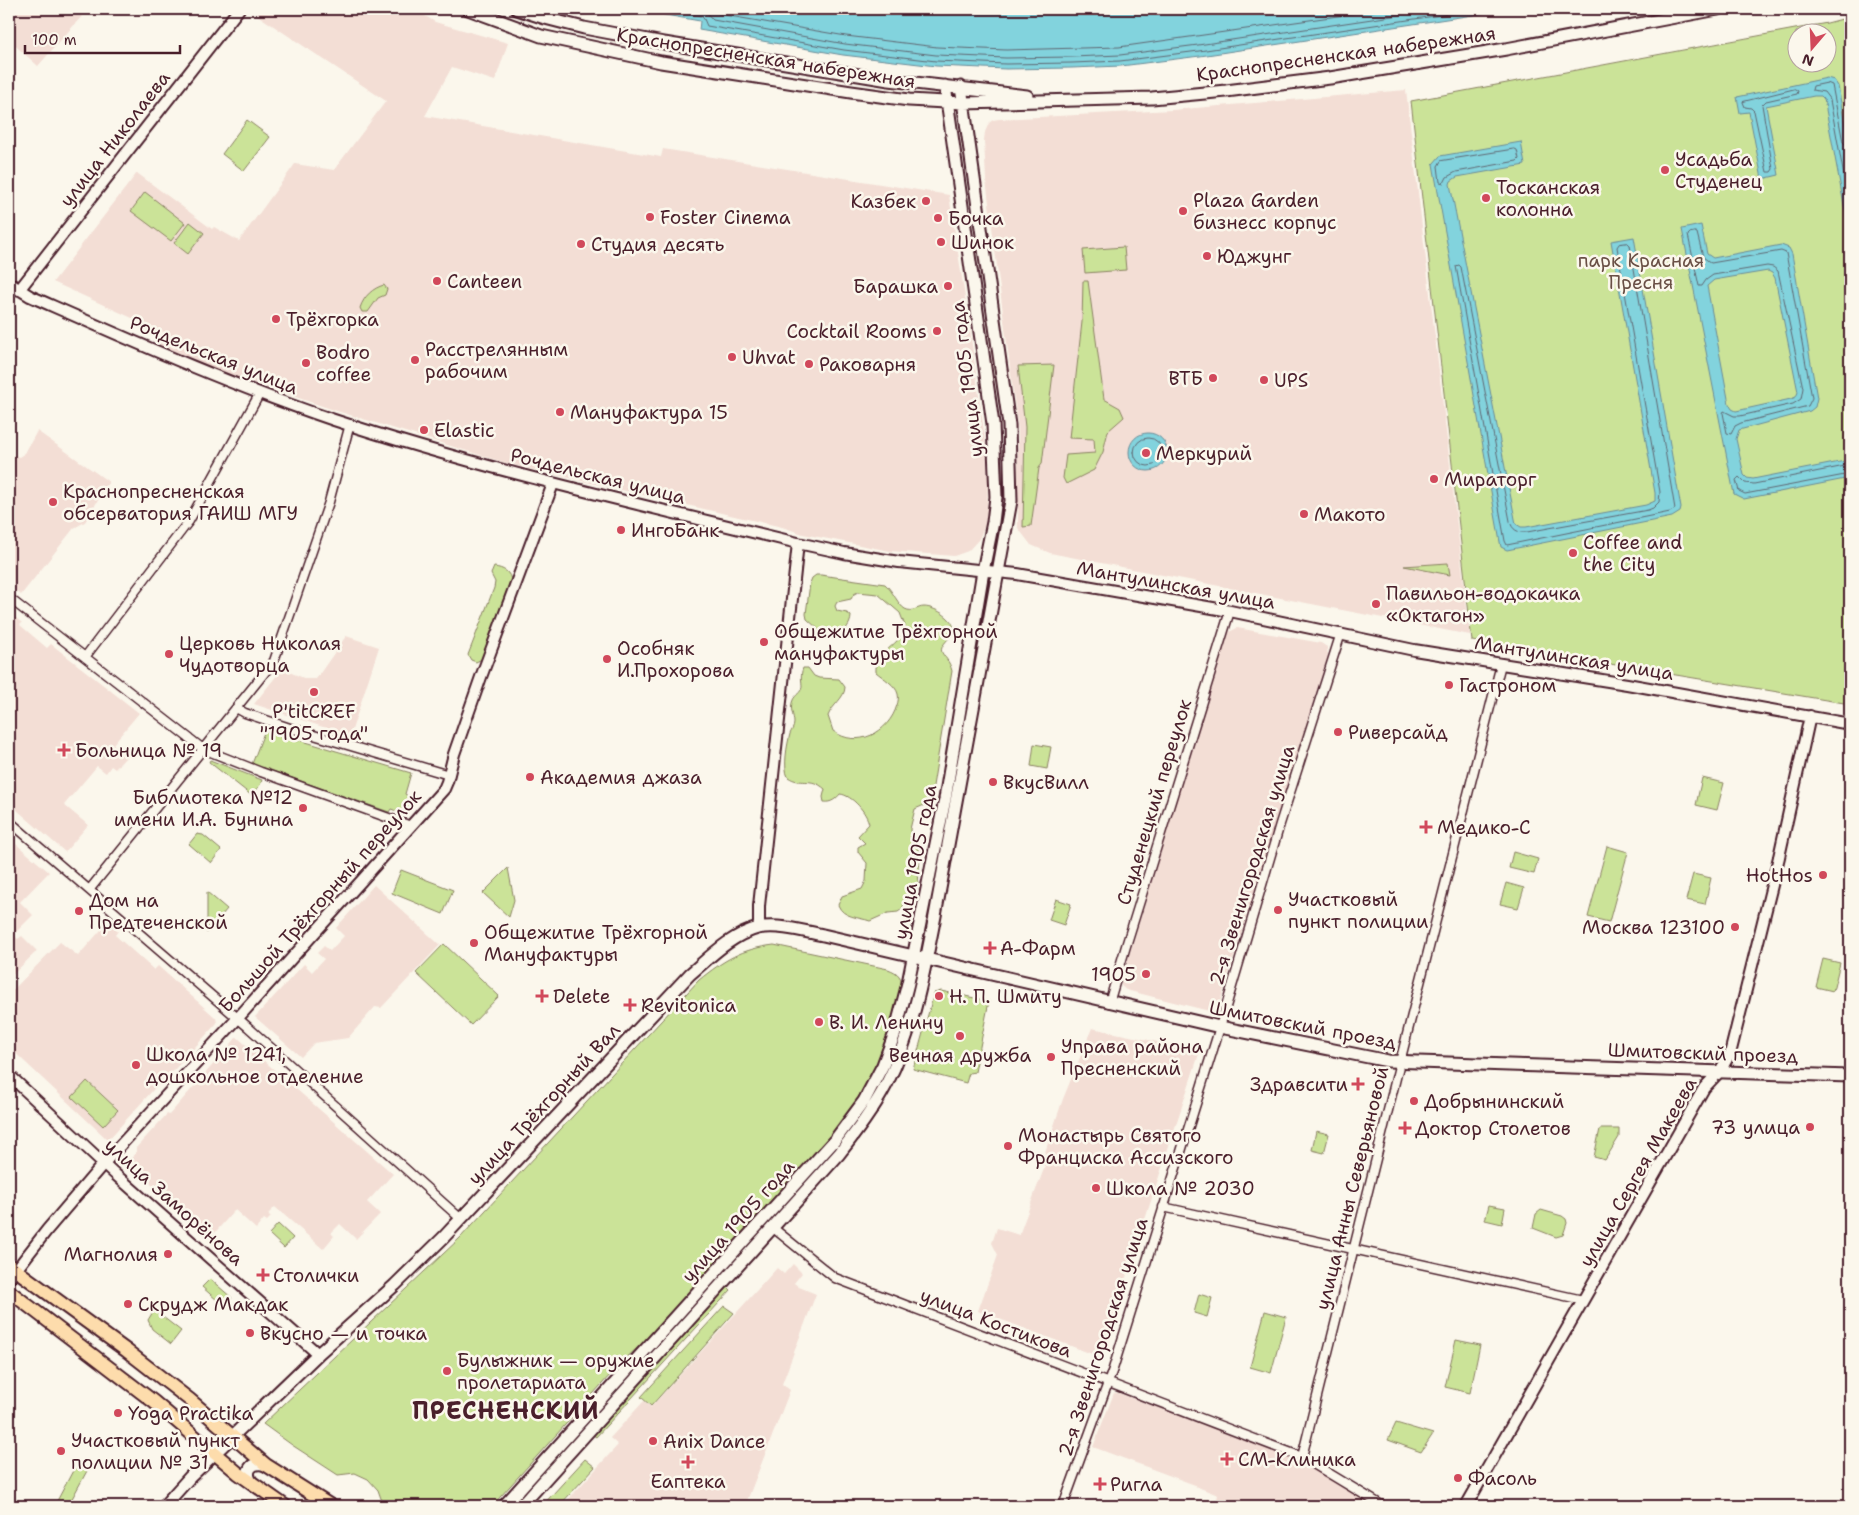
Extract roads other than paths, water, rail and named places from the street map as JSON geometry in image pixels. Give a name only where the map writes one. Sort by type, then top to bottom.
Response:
[{"type":"main road","name":"Краснопресненская набережная","points":[[468,9],[541,36],[643,58],[851,92],[909,100],[963,103],[1152,98],[1330,78],[1506,49],[1718,9]]},
{"type":"main road","name":"Краснопресненская набережная","points":[[517,9],[584,28],[664,44],[852,75],[1066,101]]},
{"type":"main road","name":"улица 1905 года","points":[[504,1506],[835,1140],[864,1101],[883,1065],[895,1032],[914,956],[945,799],[996,497],[993,426],[945,86]]},
{"type":"main road","name":"улица 1905 года","points":[[521,1506],[839,1154],[874,1106],[906,1036],[926,960],[1011,501],[1009,425],[961,87]]},
{"type":"main road","name":"Шмитовский проезд","points":[[759,928],[792,929],[1220,1027],[1361,1056],[1400,1062],[1850,1076]]},
{"type":"main road","name":"улица Трёхгорный Вал","points":[[164,1506],[180,1487],[318,1354],[395,1285],[461,1219],[690,974],[729,942],[759,928]]},
{"type":"main road","points":[[11,1271],[127,1351],[266,1465],[330,1506]]},
{"type":"main road","points":[[9,1291],[148,1396],[215,1454],[285,1506]]},
{"type":"main road","points":[[253,1484],[248,1475],[248,1470],[256,1463],[266,1465]]},
{"type":"street","name":"улица Николаева","points":[[19,290],[239,9]]},
{"type":"street","name":"Рочдельская улица","points":[[9,283],[19,290],[184,364],[350,424],[496,469],[844,553],[884,560],[998,572]]},
{"type":"street","points":[[85,657],[189,521],[260,393]]},
{"type":"street","points":[[90,890],[277,656],[329,502],[350,424]]},
{"type":"street","name":"Большой Трёхгорный переулок","points":[[11,1271],[104,1163],[237,1019],[444,789],[475,693],[553,484]]},
{"type":"street","points":[[759,928],[759,906],[798,543]]},
{"type":"street","name":"Мантулинская улица","points":[[998,572],[1230,611],[1414,650],[1850,724]]},
{"type":"street","points":[[9,598],[203,749],[411,826]]},
{"type":"street","name":"Студенецкий переулок","points":[[1110,1002],[1230,611]]},
{"type":"street","name":"2-я Звенигородская улица","points":[[1063,1506],[1108,1383],[1220,1027],[1280,824],[1341,633]]},
{"type":"street","name":"улица Анны Северьяновой","points":[[1302,1457],[1501,664]]},
{"type":"street","points":[[236,708],[245,713],[290,728],[449,775]]},
{"type":"street","name":"улица Сергея Макеева","points":[[1466,1506],[1704,1088],[1720,1071],[1730,1054],[1779,857],[1810,716]]},
{"type":"street","points":[[9,821],[237,1019],[461,1219]]},
{"type":"street","name":"улица Заморёнова","points":[[9,1075],[104,1163],[318,1354]]},
{"type":"street","points":[[1163,1207],[1583,1300]]},
{"type":"street","name":"улица Костикова","points":[[772,1227],[835,1278],[1302,1457],[1383,1506]]},
{"type":"water","points":[[631,9],[1513,9],[1121,66],[1006,69],[936,66],[843,55],[699,30],[700,21]]},
{"type":"water","points":[[1827,78],[1834,80],[1838,86],[1850,154],[1850,237],[1824,99],[1821,96],[1814,96],[1766,106],[1779,175],[1762,179],[1749,112],[1740,113],[1737,97]]},
{"type":"water","points":[[1521,142],[1525,165],[1457,177],[1450,184],[1516,524],[1526,527],[1646,505],[1655,501],[1611,241],[1634,237],[1681,508],[1680,512],[1672,517],[1507,550],[1501,547],[1500,542],[1433,164],[1440,156]]},
{"type":"water","points":[[1701,225],[1707,254],[1713,258],[1781,245],[1789,248],[1792,254],[1817,398],[1815,407],[1810,411],[1739,430],[1736,439],[1744,475],[1747,478],[1753,479],[1850,460],[1850,478],[1744,499],[1734,494],[1682,229]],"holes":[[[1768,271],[1775,278],[1798,392],[1796,397],[1791,399],[1736,411],[1729,404],[1707,286],[1714,280]]]},
{"type":"water","points":[[1148,433],[1161,439],[1167,452],[1161,465],[1148,471],[1135,465],[1129,452],[1135,439]]},
{"type":"place","name":"Усадьба Студенец","points":[[1665,170]]},
{"type":"place","name":"Тосканская колонна","points":[[1486,198]]},
{"type":"place","name":"Казбек","points":[[926,201]]},
{"type":"place","name":"Plaza Garden бизнесс корпус","points":[[1183,211]]},
{"type":"place","name":"Foster Cinema","points":[[650,217]]},
{"type":"place","name":"Бочка","points":[[938,218]]},
{"type":"place","name":"Шинок","points":[[941,242]]},
{"type":"place","name":"Студия десять","points":[[581,244]]},
{"type":"place","name":"Юджунг","points":[[1207,256]]},
{"type":"place","name":"Canteen","points":[[437,281]]},
{"type":"place","name":"Барашка","points":[[948,286]]},
{"type":"place","name":"Трёхгорка","points":[[276,319]]},
{"type":"place","name":"Cocktail Rooms","points":[[937,331]]},
{"type":"place","name":"Uhvat","points":[[732,357]]},
{"type":"place","name":"Расстрелянным рабочим","points":[[415,360]]},
{"type":"place","name":"Bodro coffee","points":[[306,363]]},
{"type":"place","name":"Раковарня","points":[[809,364]]},
{"type":"place","name":"ВТБ","points":[[1213,378]]},
{"type":"place","name":"UPS","points":[[1264,380]]},
{"type":"place","name":"Мануфактура 15","points":[[560,412]]},
{"type":"place","name":"Elastic","points":[[424,430]]},
{"type":"place","name":"Меркурий","points":[[1146,453]]},
{"type":"place","name":"Мираторг","points":[[1434,479]]},
{"type":"place","name":"Краснопресненская обсерватория ГАИШ МГУ","points":[[53,502]]},
{"type":"place","name":"Макото","points":[[1304,514]]},
{"type":"place","name":"ИнгоБанк","points":[[621,530]]},
{"type":"place","name":"Coffee and the City","points":[[1573,553]]},
{"type":"place","name":"Павильон-водокачка «Октагон»","points":[[1376,604]]},
{"type":"place","name":"Общежитие Трёхгорной мануфактуры","points":[[764,642]]},
{"type":"place","name":"Церковь Николая Чудотворца","points":[[169,654]]},
{"type":"place","name":"Особняк И.Прохорова","points":[[607,659]]},
{"type":"place","name":"Гастроном","points":[[1449,685]]},
{"type":"place","name":"P'titCREF \"1905 года\"","points":[[314,692]]},
{"type":"place","name":"Риверсайд","points":[[1338,732]]},
{"type":"place","name":"Больница № 19","points":[[64,750]]},
{"type":"place","name":"Академия джаза","points":[[530,777]]},
{"type":"place","name":"ВкусВилл","points":[[993,782]]},
{"type":"place","name":"Библиотека №12 имени И.А. Бунина","points":[[303,808]]},
{"type":"place","name":"Медико-С","points":[[1426,827]]},
{"type":"place","name":"HotHos","points":[[1823,875]]},
{"type":"place","name":"Участковый пункт полиции","points":[[1278,910]]},
{"type":"place","name":"Дом на Предтеченской","points":[[79,911]]},
{"type":"place","name":"Москва 123100","points":[[1735,927]]},
{"type":"place","name":"Общежитие Трёхгорной Мануфактуры","points":[[474,943]]},
{"type":"place","name":"А-Фарм","points":[[990,948]]},
{"type":"place","name":"1905","points":[[1146,974]]},
{"type":"place","name":"Delete","points":[[542,996]]},
{"type":"place","name":"Н. П. Шмиту","points":[[939,996]]},
{"type":"place","name":"Revitonica","points":[[630,1005]]},
{"type":"place","name":"В. И. Ленину","points":[[819,1022]]},
{"type":"place","name":"Вечная дружба","points":[[960,1036]]},
{"type":"place","name":"Управа района Пресненский","points":[[1051,1057]]},
{"type":"place","name":"Школа № 1241, дошкольное отделение","points":[[136,1065]]},
{"type":"place","name":"Здравсити","points":[[1358,1084]]},
{"type":"place","name":"Добрынинский","points":[[1414,1101]]},
{"type":"place","name":"73 улица","points":[[1810,1127]]},
{"type":"place","name":"Доктор Столетов","points":[[1405,1128]]},
{"type":"place","name":"Монастырь Святого Франциска Ассизского","points":[[1008,1146]]},
{"type":"place","name":"Школа № 2030","points":[[1096,1188]]},
{"type":"place","name":"Магнолия","points":[[168,1254]]},
{"type":"place","name":"Столички","points":[[263,1275]]},
{"type":"place","name":"Скрудж Макдак","points":[[128,1304]]},
{"type":"place","name":"Вкусно — и точка","points":[[250,1333]]},
{"type":"place","name":"Булыжник — оружие пролетариата","points":[[447,1371]]},
{"type":"place","name":"Yoga Practika","points":[[118,1413]]},
{"type":"place","name":"Anix Dance","points":[[653,1441]]},
{"type":"place","name":"Участковый пункт полиции № 31","points":[[61,1451]]},
{"type":"place","name":"СМ-Клиника","points":[[1227,1459]]},
{"type":"place","name":"Еаптека","points":[[688,1462]]},
{"type":"place","name":"Фасоль","points":[[1458,1478]]},
{"type":"place","name":"Ригла","points":[[1100,1484]]},
{"type":"district","name":"ПРЕСНЕНСКИЙ","points":[[506,1411]]},
{"type":"park label","name":"парк Красная Пресня","points":[[1641,271]]}]
